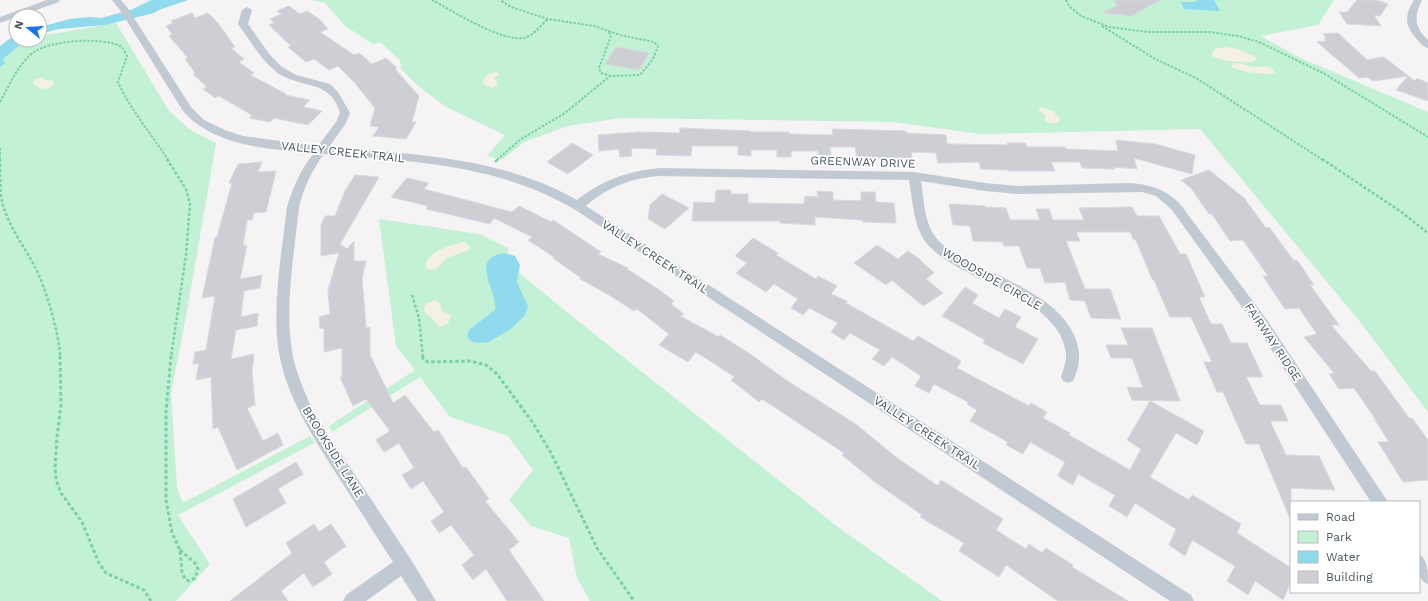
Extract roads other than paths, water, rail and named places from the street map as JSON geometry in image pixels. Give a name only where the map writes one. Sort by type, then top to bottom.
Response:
[{"type":"street","points":[[0,20],[56,0]]},
{"type":"street","name":"VALLEY CREEK TRAIL","points":[[116,0],[124,9],[130,21],[178,96],[187,109],[201,124],[211,129],[245,139],[275,145],[453,164],[492,171],[528,182],[558,195],[578,206],[1186,601]]},
{"type":"street","points":[[1418,0],[1411,12],[1411,23],[1417,34],[1428,45]]},
{"type":"street","name":"BROOKSIDE LANE","points":[[247,10],[243,24],[274,65],[292,77],[326,86],[342,104],[345,113],[344,118],[321,150],[305,176],[293,207],[285,297],[284,329],[286,353],[293,380],[309,417],[427,601]]},
{"type":"street","name":"GREENWAY DRIVE","points":[[578,206],[595,191],[608,184],[631,176],[650,173],[914,176],[1005,189],[1132,187],[1156,190]]},
{"type":"street","name":"WOODSIDE CIRCLE","points":[[914,176],[924,226],[933,242],[951,256],[1029,298],[1048,312],[1063,328],[1070,340],[1074,354],[1068,377]]},
{"type":"street","name":"FAIRWAY RIDGE","points":[[1156,190],[1176,207],[1262,324],[1379,501]]},
{"type":"street","points":[[352,601],[404,564]]},
{"type":"street","points":[[1420,564],[1428,576]]},
{"type":"water","points":[[151,0],[188,0],[154,13],[105,25],[59,29],[48,32],[48,25],[70,19],[90,17],[101,18],[133,9]]},
{"type":"water","points":[[1198,0],[1214,0],[1220,11],[1184,9],[1181,2],[1194,2]]},
{"type":"water","points":[[8,40],[8,48],[16,48],[3,59],[5,64],[0,67],[0,46]]},
{"type":"water","points":[[504,253],[515,256],[520,265],[517,282],[528,306],[525,315],[512,328],[489,342],[478,343],[471,341],[467,337],[469,330],[495,310],[495,302],[487,276],[486,268],[488,262],[493,256]]}]
